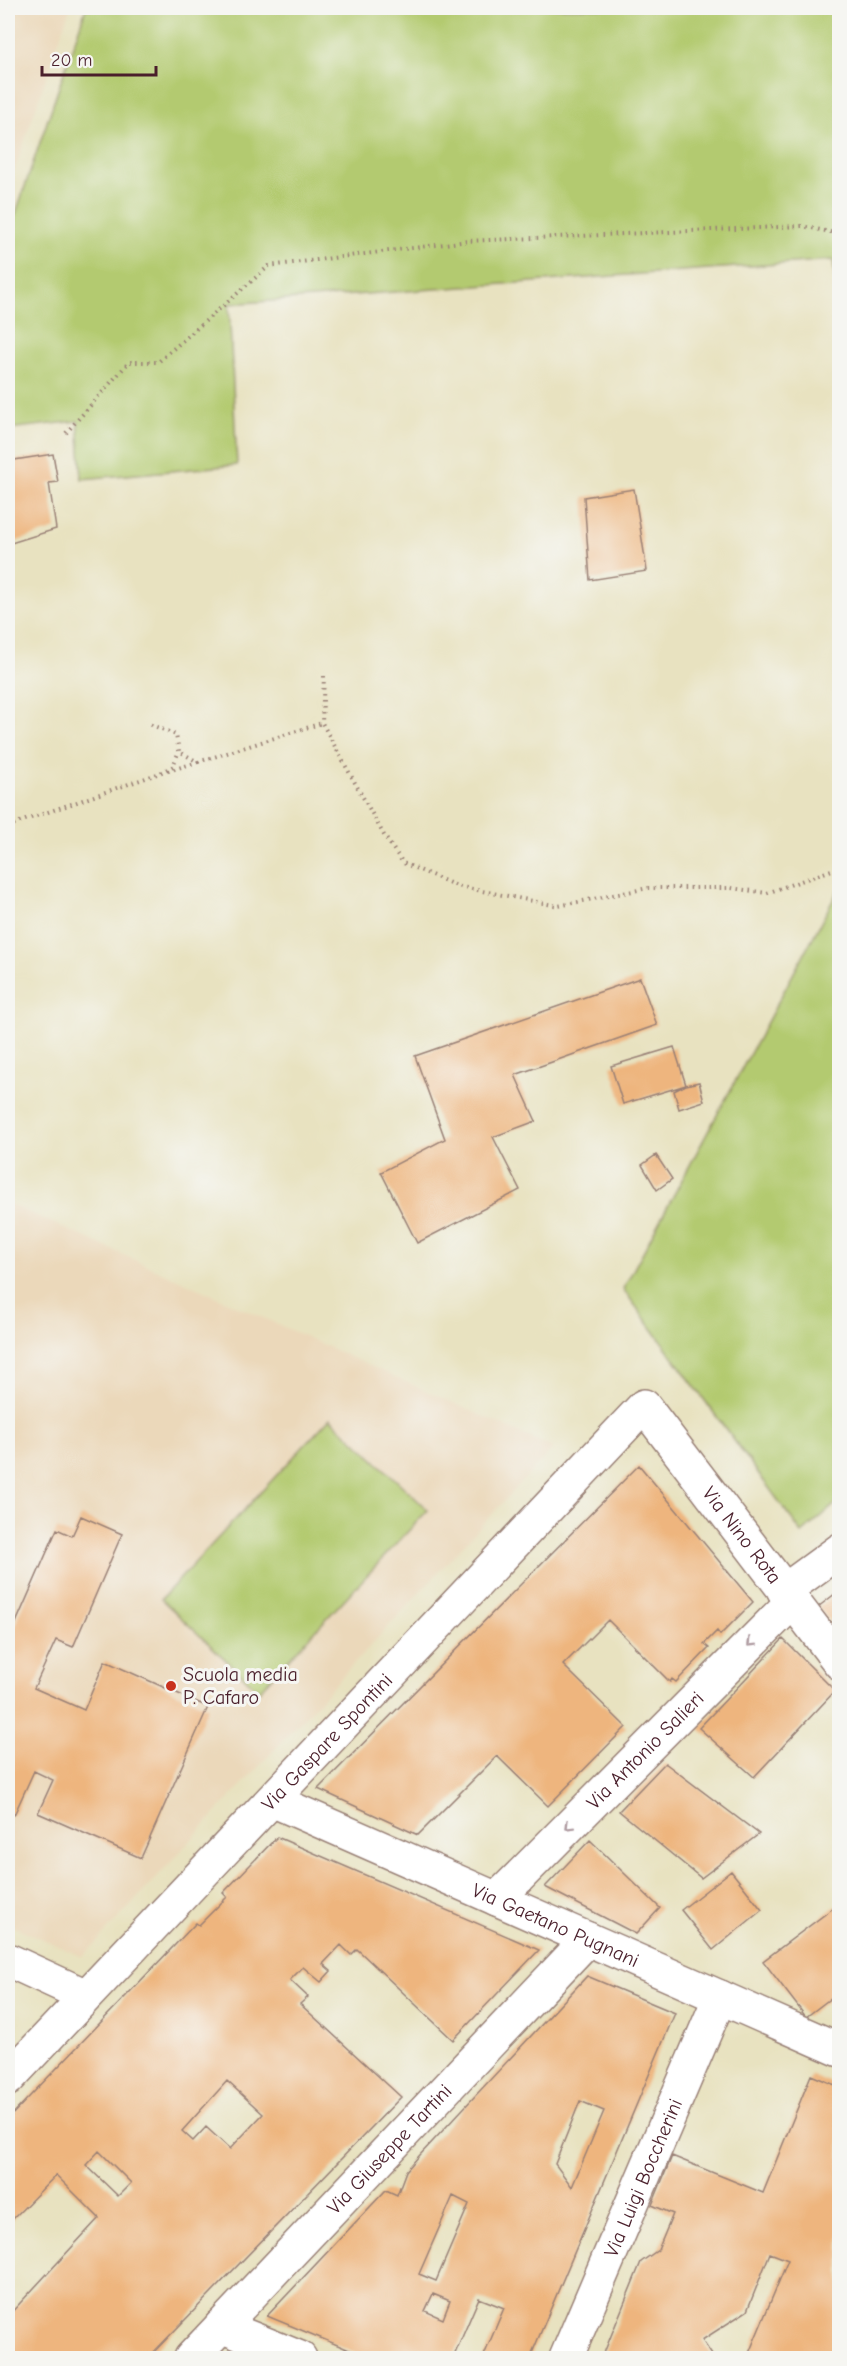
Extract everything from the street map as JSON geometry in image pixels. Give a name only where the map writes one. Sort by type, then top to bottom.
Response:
[{"type":"street","name":"Via Nino Rota","points":[[644,1406],[840,1663]]},
{"type":"street","name":"Via Gaspare Spontini","points":[[8,2079],[644,1406]]},
{"type":"street","name":"Via Antonio Salieri","points":[[497,1899],[788,1596],[840,1550]]},
{"type":"street","name":"Via Gaetano Pugnani","points":[[272,1800],[840,2050]]},
{"type":"street","name":"Via Giuseppe Tartini","points":[[190,2358],[588,1939]]},
{"type":"street","points":[[8,1960],[86,1996]]},
{"type":"street","name":"Via Luigi Boccherini","points":[[566,2358],[720,1997]]},
{"type":"street","points":[[221,2326],[300,2358]]},
{"type":"path","points":[[66,433],[129,362],[158,362],[268,266],[468,241],[802,226],[840,234]]},
{"type":"path","points":[[324,676],[322,723],[385,837],[402,863],[457,886],[558,906],[648,888],[731,888],[767,893],[840,867]]},
{"type":"path","points":[[147,723],[176,735],[179,751],[173,766],[160,773]]},
{"type":"path","points":[[8,826],[160,773],[322,723]]},
{"type":"path","points":[[179,751],[198,762]]},
{"type":"shaded area","points":[[8,8],[70,8],[8,189]]},
{"type":"shaded area","name":"Scuola media P. Cafaro","points":[[8,1203],[553,1448],[83,1957],[8,1924]]},
{"type":"green space","points":[[86,8],[839,8],[839,308],[833,260],[229,304],[237,465],[82,479],[78,421],[8,429],[8,236]]},
{"type":"green space","points":[[839,889],[839,1501],[802,1533],[623,1289]]},
{"type":"green space","points":[[330,1418],[428,1510],[259,1691],[161,1599]]},
{"type":"building","points":[[53,454],[58,482],[49,483],[56,529],[8,544],[8,461]]},
{"type":"building","points":[[634,489],[647,571],[590,580],[584,497]]},
{"type":"building","points":[[640,978],[657,1025],[515,1075],[536,1121],[493,1137],[520,1190],[417,1243],[381,1172],[445,1139],[415,1056]]},
{"type":"building","points":[[674,1047],[686,1085],[623,1104],[611,1066]]},
{"type":"building","points":[[699,1082],[704,1101],[679,1109],[674,1091]]},
{"type":"building","points":[[656,1155],[672,1179],[657,1190],[642,1165]]},
{"type":"building","points":[[639,1465],[753,1602],[720,1635],[717,1631],[704,1644],[709,1648],[676,1682],[672,1679],[670,1682],[608,1620],[563,1665],[626,1727],[548,1806],[497,1756],[418,1835],[318,1789]]},
{"type":"building","points":[[81,1516],[122,1534],[73,1647],[56,1640],[34,1688],[84,1710],[105,1661],[208,1707],[141,1858],[38,1813],[53,1780],[34,1771],[14,1815],[8,1812],[8,1641],[57,1529],[72,1536]]},
{"type":"building","points":[[840,1590],[840,1634],[818,1607]]},
{"type":"building","points":[[783,1639],[835,1691],[754,1777],[699,1728]]},
{"type":"building","points":[[665,1763],[759,1834],[701,1878],[619,1811]]},
{"type":"building","points":[[277,1837],[539,1950],[453,2040],[357,1949],[351,1955],[341,1945],[323,1964],[331,1971],[321,1982],[303,1967],[290,1980],[308,1997],[300,2004],[401,2097],[148,2358],[8,2358],[8,2316],[99,2218],[56,2175],[8,2224],[8,2119],[196,1923],[199,1925],[227,1897],[223,1893]],"holes":[[[227,2081],[263,2114],[230,2149],[206,2127],[193,2141],[182,2131]],[[99,2151],[131,2183],[118,2196],[86,2165]]]},
{"type":"building","points":[[590,1840],[660,1908],[636,1934],[545,1887]]},
{"type":"building","points":[[731,1871],[762,1910],[713,1950],[681,1910]]},
{"type":"building","points":[[840,1903],[840,1991],[806,2017],[763,1961]]},
{"type":"building","points":[[587,1976],[675,2013],[530,2358],[483,2358],[504,2308],[479,2298],[454,2356],[460,2358],[369,2358],[267,2316],[386,2190],[397,2195],[406,2171]],"holes":[[[580,2101],[604,2111],[572,2187],[555,2164]],[[453,2196],[469,2204],[436,2281],[419,2274]],[[433,2294],[450,2301],[443,2319],[425,2311]]]},
{"type":"building","points":[[811,2075],[840,2087],[840,2358],[747,2358],[788,2260],[770,2253],[747,2311],[702,2340],[714,2358],[602,2358],[641,2262],[658,2250],[673,2214],[652,2205],[672,2156],[763,2193]]},
{"type":"place","name":"Scuola media P. Cafaro","points":[[171,1686]]}]
